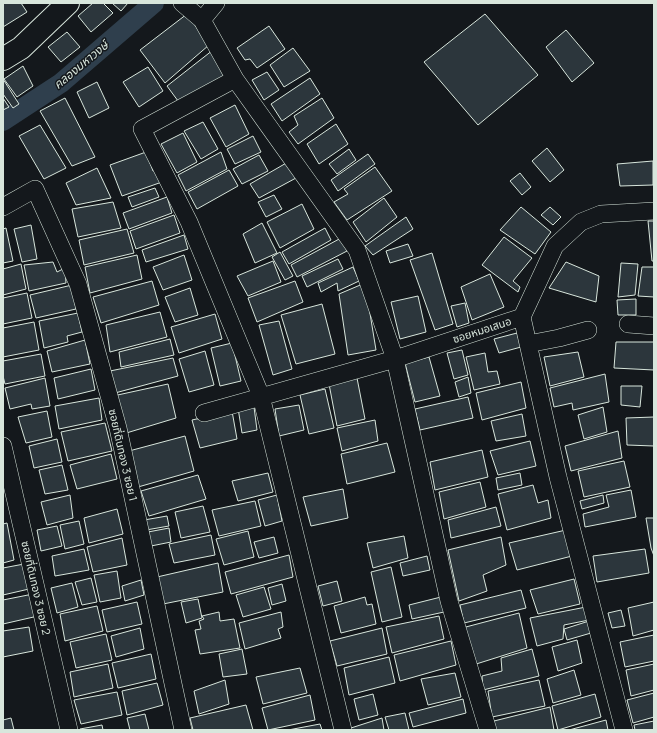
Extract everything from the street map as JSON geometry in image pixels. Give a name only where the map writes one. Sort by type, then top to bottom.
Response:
[{"type":"street","points":[[3,59],[21,48],[68,3]]},
{"type":"street","points":[[182,3],[199,18],[235,79],[357,250],[394,358],[449,601],[488,730]]},
{"type":"street","points":[[199,18],[216,3]]},
{"type":"street","points":[[235,79],[142,129],[189,222],[261,396],[343,730]]},
{"type":"street","name":"ซอยที่ดินทอง 3 ซอย 1","points":[[3,207],[36,189],[78,284],[118,428],[183,730]]},
{"type":"street","name":"ซอยหมอเสนอ","points":[[204,413],[394,358],[522,317],[555,246],[581,222],[602,214],[654,211]]},
{"type":"street","points":[[522,317],[558,477],[624,730]]},
{"type":"street","points":[[628,324],[654,326]]},
{"type":"street","points":[[528,344],[559,338],[588,330]]},
{"type":"street","name":"ซอยที่ดินทอง 3 ซอย 2","points":[[3,446],[69,730]]},
{"type":"building","points":[[3,3],[21,3],[27,12],[3,27]]},
{"type":"building","points":[[93,3],[103,3],[113,13],[91,32],[78,16]]},
{"type":"building","points":[[112,3],[128,3],[121,11]]},
{"type":"building","points":[[187,14],[209,45],[165,83],[140,50]]},
{"type":"building","points":[[485,14],[538,75],[478,125],[424,62]]},
{"type":"building","points":[[269,26],[285,49],[257,68],[250,59],[245,60],[237,48]]},
{"type":"building","points":[[566,30],[594,63],[572,82],[546,47]]},
{"type":"building","points":[[67,32],[80,47],[61,62],[48,47]]},
{"type":"building","points":[[293,48],[310,71],[284,87],[270,65]]},
{"type":"building","points":[[213,50],[228,77],[181,105],[167,86]]},
{"type":"building","points":[[23,66],[33,86],[17,97],[4,79]]},
{"type":"building","points":[[148,67],[163,91],[139,107],[123,82]]},
{"type":"building","points":[[267,72],[279,90],[264,100],[252,80]]},
{"type":"building","points":[[310,78],[320,94],[282,121],[271,104]]},
{"type":"building","points":[[3,79],[19,104],[13,108],[3,94]]},
{"type":"building","points":[[97,82],[109,108],[89,118],[77,92]]},
{"type":"building","points":[[3,98],[9,107],[3,110]]},
{"type":"building","points":[[65,98],[95,157],[72,166],[40,111]]},
{"type":"building","points":[[322,98],[334,118],[298,144],[289,132],[298,125],[294,116]]},
{"type":"building","points":[[235,105],[249,134],[226,147],[210,118]]},
{"type":"building","points":[[203,122],[218,149],[201,159],[184,131]]},
{"type":"building","points":[[336,124],[348,144],[319,164],[307,144]]},
{"type":"building","points":[[40,125],[66,168],[44,179],[19,136]]},
{"type":"building","points":[[183,133],[197,162],[177,173],[161,144]]},
{"type":"building","points":[[253,136],[261,152],[235,164],[227,149]]},
{"type":"building","points":[[547,148],[564,170],[550,182],[532,161]]},
{"type":"building","points":[[349,149],[356,160],[337,174],[329,164]]},
{"type":"building","points":[[146,152],[153,171],[158,169],[162,182],[122,196],[110,165]]},
{"type":"building","points":[[221,152],[227,169],[186,191],[178,175]]},
{"type":"building","points":[[368,154],[375,164],[338,191],[331,180]]},
{"type":"building","points":[[259,155],[268,171],[242,184],[233,169]]},
{"type":"building","points":[[653,161],[653,185],[620,186],[617,164]]},
{"type":"building","points":[[288,162],[296,178],[259,198],[250,184]]},
{"type":"building","points":[[375,167],[392,191],[347,220],[334,202],[348,194],[344,189]]},
{"type":"building","points":[[97,168],[111,198],[76,205],[66,183]]},
{"type":"building","points":[[229,170],[238,186],[197,209],[188,192]]},
{"type":"building","points":[[520,173],[531,187],[522,195],[510,181]]},
{"type":"building","points":[[155,188],[159,197],[132,207],[128,197]]},
{"type":"building","points":[[274,195],[282,209],[266,217],[258,202]]},
{"type":"building","points":[[167,197],[172,213],[129,229],[123,213]]},
{"type":"building","points":[[384,198],[397,217],[366,242],[353,222]]},
{"type":"building","points":[[113,202],[121,228],[78,237],[72,209]]},
{"type":"building","points":[[302,204],[314,229],[280,248],[267,222]]},
{"type":"building","points":[[521,207],[551,232],[535,254],[500,230]]},
{"type":"building","points":[[550,207],[561,217],[553,225],[541,215]]},
{"type":"building","points":[[174,215],[180,233],[136,249],[130,231]]},
{"type":"building","points":[[406,217],[413,229],[373,255],[365,246]]},
{"type":"building","points":[[648,221],[654,221],[654,261],[652,261]]},
{"type":"building","points":[[262,223],[277,253],[255,263],[243,234]]},
{"type":"building","points":[[31,225],[37,259],[22,262],[14,229]]},
{"type":"building","points":[[6,228],[13,261],[3,263],[3,229]]},
{"type":"building","points":[[325,228],[331,240],[289,264],[282,252]]},
{"type":"building","points":[[127,229],[134,253],[84,265],[79,240]]},
{"type":"building","points":[[184,235],[188,249],[146,262],[142,250]]},
{"type":"building","points":[[504,237],[532,258],[513,281],[520,287],[518,292],[482,265]]},
{"type":"building","points":[[341,238],[347,251],[297,277],[291,265]]},
{"type":"building","points":[[408,244],[413,256],[390,263],[386,251]]},
{"type":"building","points":[[280,252],[293,276],[285,280],[272,257]]},
{"type":"building","points":[[432,253],[453,324],[435,330],[410,260]]},
{"type":"building","points":[[137,255],[142,279],[90,293],[85,267]]},
{"type":"building","points":[[184,255],[192,280],[163,290],[153,267]]},
{"type":"building","points":[[338,259],[343,269],[307,287],[302,276]]},
{"type":"building","points":[[273,261],[281,282],[248,296],[237,276]]},
{"type":"building","points":[[53,262],[57,272],[65,268],[66,283],[29,291],[24,265]]},
{"type":"building","points":[[566,262],[599,276],[596,302],[549,288]]},
{"type":"building","points":[[621,263],[638,264],[635,295],[618,297]]},
{"type":"building","points":[[21,264],[26,289],[3,295],[3,269]]},
{"type":"building","points":[[353,267],[359,281],[338,291],[337,283],[321,292],[318,283]]},
{"type":"building","points":[[642,267],[654,267],[654,297],[638,296]]},
{"type":"building","points":[[490,274],[504,307],[472,320],[461,287]]},
{"type":"building","points":[[152,281],[159,305],[101,323],[93,297]]},
{"type":"building","points":[[295,281],[303,302],[257,322],[248,298]]},
{"type":"building","points":[[365,283],[376,350],[348,355],[339,294]]},
{"type":"building","points":[[72,285],[76,309],[36,318],[30,295]]},
{"type":"building","points":[[190,288],[198,315],[175,322],[165,297]]},
{"type":"building","points":[[27,293],[32,318],[3,324],[3,298]]},
{"type":"building","points":[[418,296],[426,332],[400,339],[391,302]]},
{"type":"building","points":[[636,299],[636,315],[618,315],[617,300]]},
{"type":"building","points":[[465,303],[469,323],[457,327],[451,306]]},
{"type":"building","points":[[322,304],[335,354],[296,364],[281,315]]},
{"type":"building","points":[[160,312],[167,337],[110,352],[106,325]]},
{"type":"building","points":[[78,313],[82,332],[67,336],[68,342],[44,348],[39,321]]},
{"type":"building","points":[[215,314],[222,339],[179,353],[171,327]]},
{"type":"building","points":[[279,321],[292,369],[273,375],[259,325]]},
{"type":"building","points":[[34,322],[39,350],[3,357],[3,328]]},
{"type":"building","points":[[517,333],[521,347],[499,353],[494,339]]},
{"type":"building","points":[[170,339],[174,355],[121,367],[119,352]]},
{"type":"building","points":[[85,340],[90,364],[52,372],[47,351]]},
{"type":"building","points":[[616,342],[654,342],[654,370],[614,368]]},
{"type":"building","points":[[232,343],[241,381],[220,386],[211,348]]},
{"type":"building","points":[[462,350],[468,375],[454,379],[447,353]]},
{"type":"building","points":[[205,351],[214,385],[189,392],[179,359]]},
{"type":"building","points":[[578,352],[584,377],[550,386],[544,357]]},
{"type":"building","points":[[485,353],[488,372],[497,371],[500,384],[474,390],[466,357]]},
{"type":"building","points":[[41,354],[45,376],[5,384],[3,376],[3,361]]},
{"type":"building","points":[[429,357],[440,396],[415,402],[405,363]]},
{"type":"building","points":[[173,358],[178,376],[115,393],[110,371]]},
{"type":"building","points":[[91,369],[95,390],[58,399],[54,378]]},
{"type":"building","points":[[605,374],[609,402],[573,410],[572,403],[554,407],[550,388]]},
{"type":"building","points":[[468,377],[471,393],[459,397],[455,382]]},
{"type":"building","points":[[45,378],[50,406],[32,409],[31,404],[10,409],[5,388]]},
{"type":"building","points":[[357,378],[365,419],[337,426],[329,384]]},
{"type":"building","points":[[521,382],[526,408],[482,420],[476,393]]},
{"type":"building","points":[[168,384],[176,418],[123,434],[113,396]]},
{"type":"building","points":[[621,386],[642,386],[640,407],[621,405]]},
{"type":"building","points":[[325,389],[334,428],[309,434],[300,395]]},
{"type":"building","points":[[468,397],[473,418],[420,430],[415,409]]},
{"type":"building","points":[[99,398],[102,420],[59,429],[55,406]]},
{"type":"building","points":[[299,405],[304,430],[279,436],[275,409]]},
{"type":"building","points":[[254,407],[257,430],[242,433],[238,408]]},
{"type":"building","points":[[603,407],[607,432],[584,439],[578,415]]},
{"type":"building","points":[[47,411],[52,437],[26,443],[18,417]]},
{"type":"building","points":[[232,411],[237,439],[200,448],[192,420]]},
{"type":"building","points":[[522,414],[526,436],[496,441],[491,421]]},
{"type":"building","points":[[654,417],[654,446],[627,445],[626,418]]},
{"type":"building","points":[[375,420],[378,441],[342,451],[337,428]]},
{"type":"building","points":[[105,423],[112,451],[68,461],[61,432]]},
{"type":"building","points":[[618,431],[622,458],[571,471],[565,446]]},
{"type":"building","points":[[185,436],[194,471],[138,487],[129,451]]},
{"type":"building","points":[[57,439],[62,462],[34,468],[29,446]]},
{"type":"building","points":[[530,441],[536,466],[498,475],[490,451]]},
{"type":"building","points":[[387,443],[395,472],[347,484],[341,454]]},
{"type":"building","points":[[482,450],[488,477],[435,490],[430,462]]},
{"type":"building","points":[[111,454],[117,479],[77,489],[70,465]]},
{"type":"building","points":[[624,461],[630,487],[584,497],[578,471]]},
{"type":"building","points":[[62,465],[68,490],[45,494],[39,470]]},
{"type":"building","points":[[268,473],[273,492],[238,501],[232,481]]},
{"type":"building","points":[[520,473],[522,485],[498,490],[496,478]]},
{"type":"building","points":[[198,475],[206,499],[149,516],[141,491]]},
{"type":"building","points":[[480,482],[486,507],[444,519],[439,492]]},
{"type":"building","points":[[533,485],[538,503],[548,500],[551,518],[507,530],[498,494]]},
{"type":"building","points":[[343,489],[348,518],[311,526],[303,497]]},
{"type":"building","points":[[631,490],[636,517],[585,527],[583,514],[609,507],[606,495]]},
{"type":"building","points":[[70,495],[73,518],[47,525],[41,502]]},
{"type":"building","points":[[277,495],[282,521],[265,526],[258,500]]},
{"type":"building","points":[[603,495],[604,503],[582,509],[580,501]]},
{"type":"building","points":[[255,501],[261,526],[219,536],[212,510]]},
{"type":"building","points":[[203,506],[210,532],[181,538],[175,512]]},
{"type":"building","points":[[496,507],[501,526],[451,538],[448,520]]},
{"type":"building","points":[[117,509],[123,534],[89,543],[84,518]]},
{"type":"building","points":[[167,516],[169,526],[146,530],[144,520]]},
{"type":"building","points":[[646,518],[654,518],[654,556],[651,548]]},
{"type":"building","points":[[79,521],[84,544],[65,549],[60,525]]},
{"type":"building","points":[[7,523],[14,560],[3,563],[3,524]]},
{"type":"building","points":[[57,526],[62,546],[41,551],[37,530]]},
{"type":"building","points":[[169,528],[171,542],[151,546],[148,532]]},
{"type":"building","points":[[566,530],[572,556],[517,570],[509,543]]},
{"type":"building","points":[[248,531],[254,557],[224,565],[216,539]]},
{"type":"building","points":[[211,535],[215,555],[174,563],[169,544]]},
{"type":"building","points":[[404,536],[408,558],[373,568],[367,543]]},
{"type":"building","points":[[274,537],[278,553],[259,558],[254,542]]},
{"type":"building","points":[[501,537],[506,565],[483,575],[487,591],[459,601],[448,550]]},
{"type":"building","points":[[122,538],[127,565],[93,572],[87,547]]},
{"type":"building","points":[[84,549],[89,570],[55,576],[52,556]]},
{"type":"building","points":[[645,549],[649,573],[597,582],[593,556]]},
{"type":"building","points":[[289,555],[293,577],[231,594],[225,572]]},
{"type":"building","points":[[427,556],[430,570],[403,576],[400,563]]},
{"type":"building","points":[[218,563],[223,592],[163,604],[157,577]]},
{"type":"building","points":[[24,564],[29,589],[3,595],[3,568]]},
{"type":"building","points":[[391,567],[402,617],[382,622],[371,572]]},
{"type":"building","points":[[117,571],[121,598],[100,602],[94,575]]},
{"type":"building","points":[[91,578],[97,602],[82,605],[75,582]]},
{"type":"building","points":[[574,579],[580,604],[538,614],[530,590]]},
{"type":"building","points":[[141,580],[144,595],[125,601],[122,586]]},
{"type":"building","points":[[337,581],[342,601],[323,606],[318,586]]},
{"type":"building","points":[[72,583],[78,607],[57,613],[51,588]]},
{"type":"building","points":[[282,584],[286,601],[272,605],[268,588]]},
{"type":"building","points":[[264,587],[271,609],[243,617],[236,595]]},
{"type":"building","points":[[521,590],[526,608],[464,623],[460,605]]},
{"type":"building","points":[[33,594],[38,616],[3,624],[3,600]]},
{"type":"building","points":[[365,597],[367,605],[372,604],[376,624],[341,633],[334,606]]},
{"type":"building","points":[[441,597],[444,612],[412,619],[409,605]]},
{"type":"building","points":[[198,599],[202,618],[186,623],[181,602]]},
{"type":"building","points":[[137,602],[142,624],[107,632],[102,610]]},
{"type":"building","points":[[654,602],[654,630],[633,636],[628,608]]},
{"type":"building","points":[[97,606],[103,631],[65,641],[60,614]]},
{"type":"building","points":[[586,607],[589,620],[564,625],[563,639],[537,646],[530,618]]},
{"type":"building","points":[[621,610],[625,626],[612,628],[608,613]]},
{"type":"building","points":[[219,612],[220,621],[234,619],[240,648],[200,654],[195,630],[201,629],[199,621],[204,619],[202,616]]},
{"type":"building","points":[[281,612],[283,627],[278,629],[281,638],[245,649],[239,623]]},
{"type":"building","points":[[519,613],[527,648],[473,665],[462,628]]},
{"type":"building","points":[[439,616],[444,639],[392,653],[386,627]]},
{"type":"building","points":[[589,621],[591,633],[567,640],[564,629]]},
{"type":"building","points":[[29,627],[33,651],[3,657],[3,631]]},
{"type":"building","points":[[140,628],[144,649],[116,657],[111,636]]},
{"type":"building","points":[[382,628],[387,654],[337,666],[330,641]]},
{"type":"building","points":[[106,634],[112,660],[76,668],[70,642]]},
{"type":"building","points":[[654,635],[654,661],[625,667],[620,642]]},
{"type":"building","points":[[577,640],[582,663],[558,671],[552,647]]},
{"type":"building","points":[[451,641],[456,665],[400,681],[394,655]]},
{"type":"building","points":[[242,649],[247,674],[223,677],[219,654]]},
{"type":"building","points":[[532,649],[539,676],[483,690],[482,676],[502,671],[501,658]]},
{"type":"building","points":[[151,654],[156,679],[118,688],[112,663]]},
{"type":"building","points":[[389,657],[395,683],[349,695],[344,668]]},
{"type":"building","points":[[108,664],[113,688],[74,697],[70,672]]},
{"type":"building","points":[[654,664],[654,690],[631,696],[626,670]]},
{"type":"building","points":[[300,668],[307,693],[263,704],[256,677]]},
{"type":"building","points":[[574,670],[581,695],[553,703],[547,679]]},
{"type":"building","points":[[455,673],[461,697],[428,705],[421,679]]},
{"type":"building","points":[[225,680],[229,704],[199,714],[194,691]]},
{"type":"building","points":[[539,680],[545,706],[492,717],[488,691]]},
{"type":"building","points":[[157,683],[163,705],[127,715],[122,691]]},
{"type":"building","points":[[117,692],[122,715],[81,724],[74,700]]},
{"type":"building","points":[[654,693],[654,717],[633,723],[627,700]]},
{"type":"building","points":[[373,694],[378,715],[359,720],[354,699]]},
{"type":"building","points":[[595,694],[601,717],[558,730],[552,706]]},
{"type":"building","points":[[310,695],[315,720],[268,730],[262,708]]},
{"type":"building","points":[[463,699],[466,713],[413,727],[409,713]]},
{"type":"building","points":[[246,705],[253,730],[193,730],[190,718]]},
{"type":"building","points":[[550,707],[554,730],[496,730],[494,721]]},
{"type":"building","points":[[405,713],[409,730],[389,730],[385,717]]},
{"type":"building","points":[[145,714],[149,730],[130,730],[127,718]]},
{"type":"building","points":[[11,718],[14,730],[3,730],[3,720]]},
{"type":"building","points":[[382,718],[384,730],[351,730],[351,728]]},
{"type":"building","points":[[606,720],[608,730],[569,730]]},
{"type":"building","points":[[654,721],[654,730],[635,730],[634,725]]},
{"type":"building","points":[[320,724],[322,730],[288,730]]},
{"type":"building","points":[[102,725],[103,730],[80,729]]},
{"type":"waterway","name":"คลองมหาวงษ์","points":[[3,121],[61,83],[154,3]]}]
